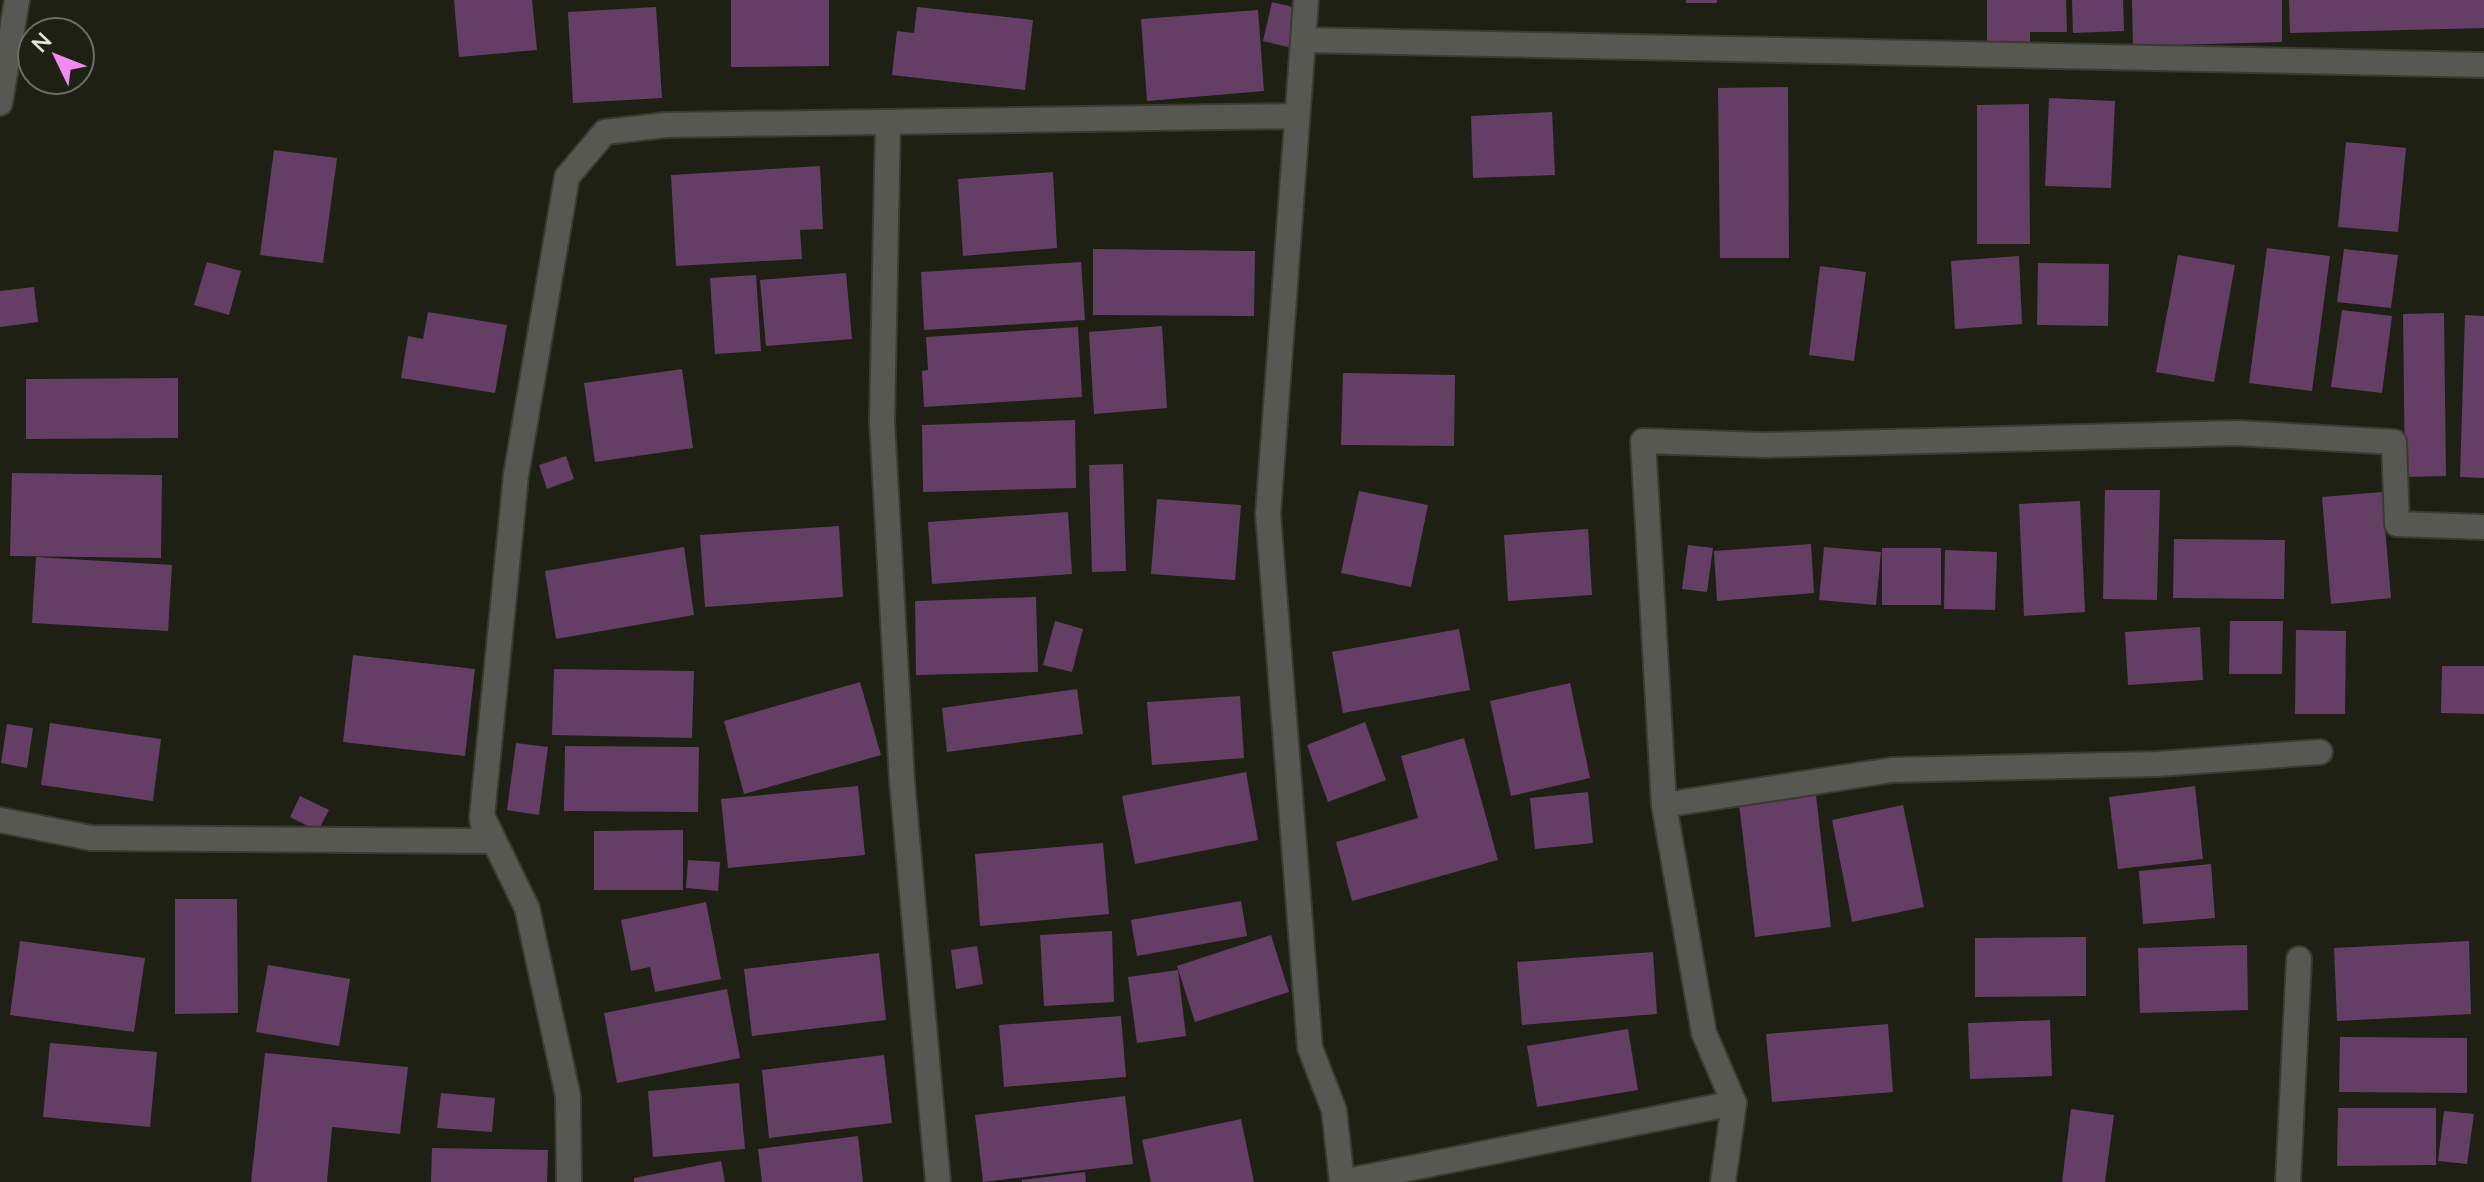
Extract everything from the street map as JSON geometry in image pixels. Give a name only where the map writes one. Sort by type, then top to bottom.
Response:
[{"type":"street","points":[[0,103],[17,0]]},
{"type":"street","points":[[1306,0],[1268,514],[1310,1048],[1334,1110],[1342,1182],[1734,1103]]},
{"type":"street","points":[[1303,40],[2484,65]]},
{"type":"street","points":[[0,820],[91,838],[485,841],[482,816],[516,475],[567,177],[605,132],[666,125],[1297,116]]},
{"type":"street","points":[[888,122],[882,421],[902,781],[938,1182]]},
{"type":"street","points":[[1723,1182],[1734,1103],[1704,1033],[1664,805],[1643,441],[1765,445],[2238,433],[2394,442],[2397,524],[2484,527]]},
{"type":"street","points":[[1664,805],[1892,770],[2158,764],[2320,752]]},
{"type":"street","points":[[482,816],[527,908],[568,1096],[569,1182]]},
{"type":"street","points":[[2288,1182],[2299,959]]},
{"type":"building","points":[[454,0],[532,0],[537,50],[459,57]]},
{"type":"building","points":[[731,0],[829,0],[829,66],[731,67]]},
{"type":"building","points":[[1686,0],[1717,0],[1717,3],[1686,3]]},
{"type":"building","points":[[1987,0],[2066,0],[2067,32],[2030,32],[2030,50],[1987,51]]},
{"type":"building","points":[[2072,0],[2123,0],[2124,31],[2073,33]]},
{"type":"building","points":[[2132,0],[2282,0],[2282,42],[2133,46]]},
{"type":"building","points":[[2289,0],[2484,0],[2484,28],[2290,33]]},
{"type":"building","points":[[1272,2],[1301,9],[1292,48],[1263,41]]},
{"type":"building","points":[[656,7],[662,98],[573,103],[568,12]]},
{"type":"building","points":[[917,7],[1033,20],[1025,90],[892,75],[897,31],[914,33]]},
{"type":"building","points":[[1258,10],[1264,91],[1147,101],[1141,19]]},
{"type":"building","points":[[1788,87],[1789,258],[1720,258],[1718,88]]},
{"type":"building","points":[[2049,98],[2115,101],[2111,188],[2045,186]]},
{"type":"building","points":[[2029,104],[2030,244],[1977,244],[1977,105]]},
{"type":"building","points":[[1552,112],[1555,175],[1473,178],[1471,116]]},
{"type":"building","points":[[2346,142],[2406,148],[2398,232],[2338,227]]},
{"type":"building","points":[[274,150],[337,158],[323,263],[260,255]]},
{"type":"building","points":[[820,166],[823,229],[800,230],[802,259],[676,266],[671,175]]},
{"type":"building","points":[[1053,172],[1057,248],[963,256],[958,179]]},
{"type":"building","points":[[2267,248],[2330,256],[2312,391],[2249,383]]},
{"type":"building","points":[[1093,249],[1255,251],[1254,316],[1093,315]]},
{"type":"building","points":[[2344,249],[2398,255],[2391,308],[2337,302]]},
{"type":"building","points":[[2178,255],[2235,265],[2214,382],[2156,372]]},
{"type":"building","points":[[2019,256],[2022,324],[1955,329],[1951,261]]},
{"type":"building","points":[[207,262],[241,271],[229,315],[194,305]]},
{"type":"building","points":[[1081,262],[1085,320],[924,330],[921,272]]},
{"type":"building","points":[[2038,263],[2109,264],[2108,326],[2037,325]]},
{"type":"building","points":[[1820,266],[1866,272],[1854,361],[1809,355]]},
{"type":"building","points":[[846,273],[852,339],[766,346],[760,280]]},
{"type":"building","points":[[756,275],[761,351],[715,354],[710,278]]},
{"type":"building","points":[[34,287],[38,322],[0,327],[0,291]]},
{"type":"building","points":[[2342,310],[2392,316],[2382,393],[2331,387]]},
{"type":"building","points":[[428,312],[507,325],[495,393],[401,378],[408,336],[423,339]]},
{"type":"building","points":[[2444,313],[2446,476],[2405,477],[2403,314]]},
{"type":"building","points":[[2465,315],[2484,316],[2484,478],[2460,477]]},
{"type":"building","points":[[1162,326],[1167,408],[1094,414],[1089,332]]},
{"type":"building","points":[[1078,327],[1082,397],[924,407],[922,371],[928,370],[926,337]]},
{"type":"building","points":[[682,369],[693,448],[595,462],[584,383]]},
{"type":"building","points":[[1343,373],[1455,375],[1454,446],[1341,445]]},
{"type":"building","points":[[178,378],[178,438],[26,439],[26,379]]},
{"type":"building","points":[[1075,420],[1076,488],[923,492],[922,425]]},
{"type":"building","points":[[566,456],[574,479],[547,489],[539,465]]},
{"type":"building","points":[[1123,464],[1126,571],[1092,572],[1089,465]]},
{"type":"building","points":[[12,473],[162,475],[161,558],[10,556]]},
{"type":"building","points":[[2105,490],[2160,490],[2157,600],[2103,599]]},
{"type":"building","points":[[1359,491],[1428,505],[1411,587],[1341,573]]},
{"type":"building","points":[[2382,492],[2391,598],[2331,604],[2322,497]]},
{"type":"building","points":[[1157,499],[1241,505],[1235,580],[1151,574]]},
{"type":"building","points":[[2080,501],[2085,612],[2024,616],[2019,504]]},
{"type":"building","points":[[1068,512],[1072,574],[932,584],[928,522]]},
{"type":"building","points":[[839,526],[843,597],[705,607],[700,535]]},
{"type":"building","points":[[1588,529],[1592,595],[1508,601],[1504,535]]},
{"type":"building","points":[[2174,539],[2285,540],[2284,599],[2173,598]]},
{"type":"building","points":[[1811,544],[1814,593],[1717,601],[1714,551]]},
{"type":"building","points":[[1688,545],[1713,548],[1707,592],[1682,589]]},
{"type":"building","points":[[684,547],[694,615],[556,639],[545,571]]},
{"type":"building","points":[[1824,547],[1881,552],[1876,605],[1819,600]]},
{"type":"building","points":[[1882,548],[1941,548],[1941,605],[1882,605]]},
{"type":"building","points":[[1945,550],[1997,552],[1995,610],[1944,609]]},
{"type":"building","points":[[36,557],[172,565],[168,631],[32,623]]},
{"type":"building","points":[[1036,597],[1038,672],[916,675],[915,601]]},
{"type":"building","points":[[1055,621],[1083,629],[1072,672],[1043,665]]},
{"type":"building","points":[[2230,621],[2283,621],[2282,674],[2229,674]]},
{"type":"building","points":[[2200,627],[2203,680],[2128,685],[2125,632]]},
{"type":"building","points":[[1459,629],[1470,690],[1343,713],[1332,652]]},
{"type":"building","points":[[2296,630],[2346,631],[2345,714],[2295,714]]},
{"type":"building","points":[[353,655],[475,669],[465,756],[343,742]]},
{"type":"building","points":[[2442,666],[2484,666],[2484,714],[2441,713]]},
{"type":"building","points":[[554,669],[694,671],[692,738],[552,735]]},
{"type":"building","points":[[860,682],[881,755],[744,794],[724,721]]},
{"type":"building","points":[[1570,683],[1590,778],[1511,796],[1490,701]]},
{"type":"building","points":[[1077,689],[1083,734],[947,752],[942,708]]},
{"type":"building","points":[[1240,696],[1244,758],[1152,765],[1147,702]]},
{"type":"building","points":[[1365,722],[1386,780],[1328,802],[1307,745]]},
{"type":"building","points":[[50,723],[161,739],[153,801],[41,785]]},
{"type":"building","points":[[7,724],[33,728],[27,768],[1,763]]},
{"type":"building","points":[[1464,738],[1498,860],[1352,901],[1336,842],[1418,818],[1401,756]]},
{"type":"building","points":[[516,743],[548,747],[539,815],[507,810]]},
{"type":"building","points":[[565,746],[699,747],[698,812],[564,811]]},
{"type":"building","points":[[1246,772],[1258,840],[1135,864],[1122,796]]},
{"type":"building","points":[[858,786],[865,855],[728,868],[721,799]]},
{"type":"building","points":[[2195,786],[2203,859],[2118,869],[2109,797]]},
{"type":"building","points":[[1588,792],[1593,843],[1535,849],[1530,798]]},
{"type":"building","points":[[1816,795],[1831,927],[1755,937],[1739,804]]},
{"type":"building","points":[[300,796],[329,810],[318,831],[290,817]]},
{"type":"building","points":[[1903,805],[1924,907],[1852,922],[1832,820]]},
{"type":"building","points":[[683,830],[683,890],[594,890],[594,831]]},
{"type":"building","points":[[1103,843],[1109,914],[980,926],[975,854]]},
{"type":"building","points":[[688,860],[720,862],[718,891],[686,888]]},
{"type":"building","points":[[2211,864],[2215,918],[2143,924],[2139,871]]},
{"type":"building","points":[[175,899],[237,899],[238,1013],[175,1014]]},
{"type":"building","points":[[1241,901],[1247,936],[1137,956],[1131,920]]},
{"type":"building","points":[[706,902],[721,979],[655,992],[650,967],[631,971],[621,920]]},
{"type":"building","points":[[1112,931],[1114,1002],[1044,1006],[1040,935]]},
{"type":"building","points":[[1271,935],[1289,992],[1195,1022],[1177,966]]},
{"type":"building","points":[[2086,937],[2086,996],[1975,997],[1975,938]]},
{"type":"building","points":[[20,941],[145,958],[134,1032],[10,1015]]},
{"type":"building","points":[[2469,941],[2471,1014],[2337,1021],[2334,948]]},
{"type":"building","points":[[2247,945],[2248,1010],[2140,1013],[2138,948]]},
{"type":"building","points":[[977,946],[983,984],[956,989],[951,950]]},
{"type":"building","points":[[1653,952],[1657,1014],[1522,1025],[1517,962]]},
{"type":"building","points":[[879,953],[886,1020],[752,1036],[744,969]]},
{"type":"building","points":[[268,965],[350,979],[339,1046],[256,1032]]},
{"type":"building","points":[[1178,970],[1186,1036],[1137,1043],[1128,977]]},
{"type":"building","points":[[727,989],[740,1058],[617,1083],[604,1013]]},
{"type":"building","points":[[1121,1016],[1126,1077],[1004,1087],[999,1025]]},
{"type":"building","points":[[2050,1020],[2052,1076],[1970,1079],[1968,1023]]},
{"type":"building","points":[[1888,1024],[1893,1092],[1772,1102],[1766,1034]]},
{"type":"building","points":[[1628,1029],[1638,1090],[1537,1107],[1527,1046]]},
{"type":"building","points":[[2340,1037],[2467,1038],[2467,1093],[2339,1092]]},
{"type":"building","points":[[50,1043],[157,1052],[150,1127],[43,1117]]},
{"type":"building","points":[[265,1053],[408,1067],[400,1134],[332,1127],[327,1182],[251,1182]]},
{"type":"building","points":[[884,1055],[892,1123],[769,1138],[762,1070]]},
{"type":"building","points":[[739,1083],[745,1149],[653,1157],[648,1091]]},
{"type":"building","points":[[441,1093],[495,1098],[492,1132],[437,1128]]},
{"type":"building","points":[[1125,1096],[1133,1164],[983,1182],[975,1115]]},
{"type":"building","points":[[2338,1108],[2436,1108],[2436,1165],[2337,1166]]},
{"type":"building","points":[[2071,1109],[2114,1115],[2105,1182],[2062,1182]]},
{"type":"building","points":[[2444,1111],[2474,1114],[2467,1164],[2438,1161]]},
{"type":"building","points":[[1241,1119],[1254,1182],[1151,1182],[1142,1140]]},
{"type":"building","points":[[858,1136],[863,1182],[762,1182],[758,1149]]},
{"type":"building","points":[[432,1148],[548,1150],[547,1182],[431,1182]]},
{"type":"building","points":[[721,1161],[725,1182],[634,1182],[634,1178]]},
{"type":"building","points":[[1085,1172],[1086,1182],[1022,1182],[1022,1180]]}]
